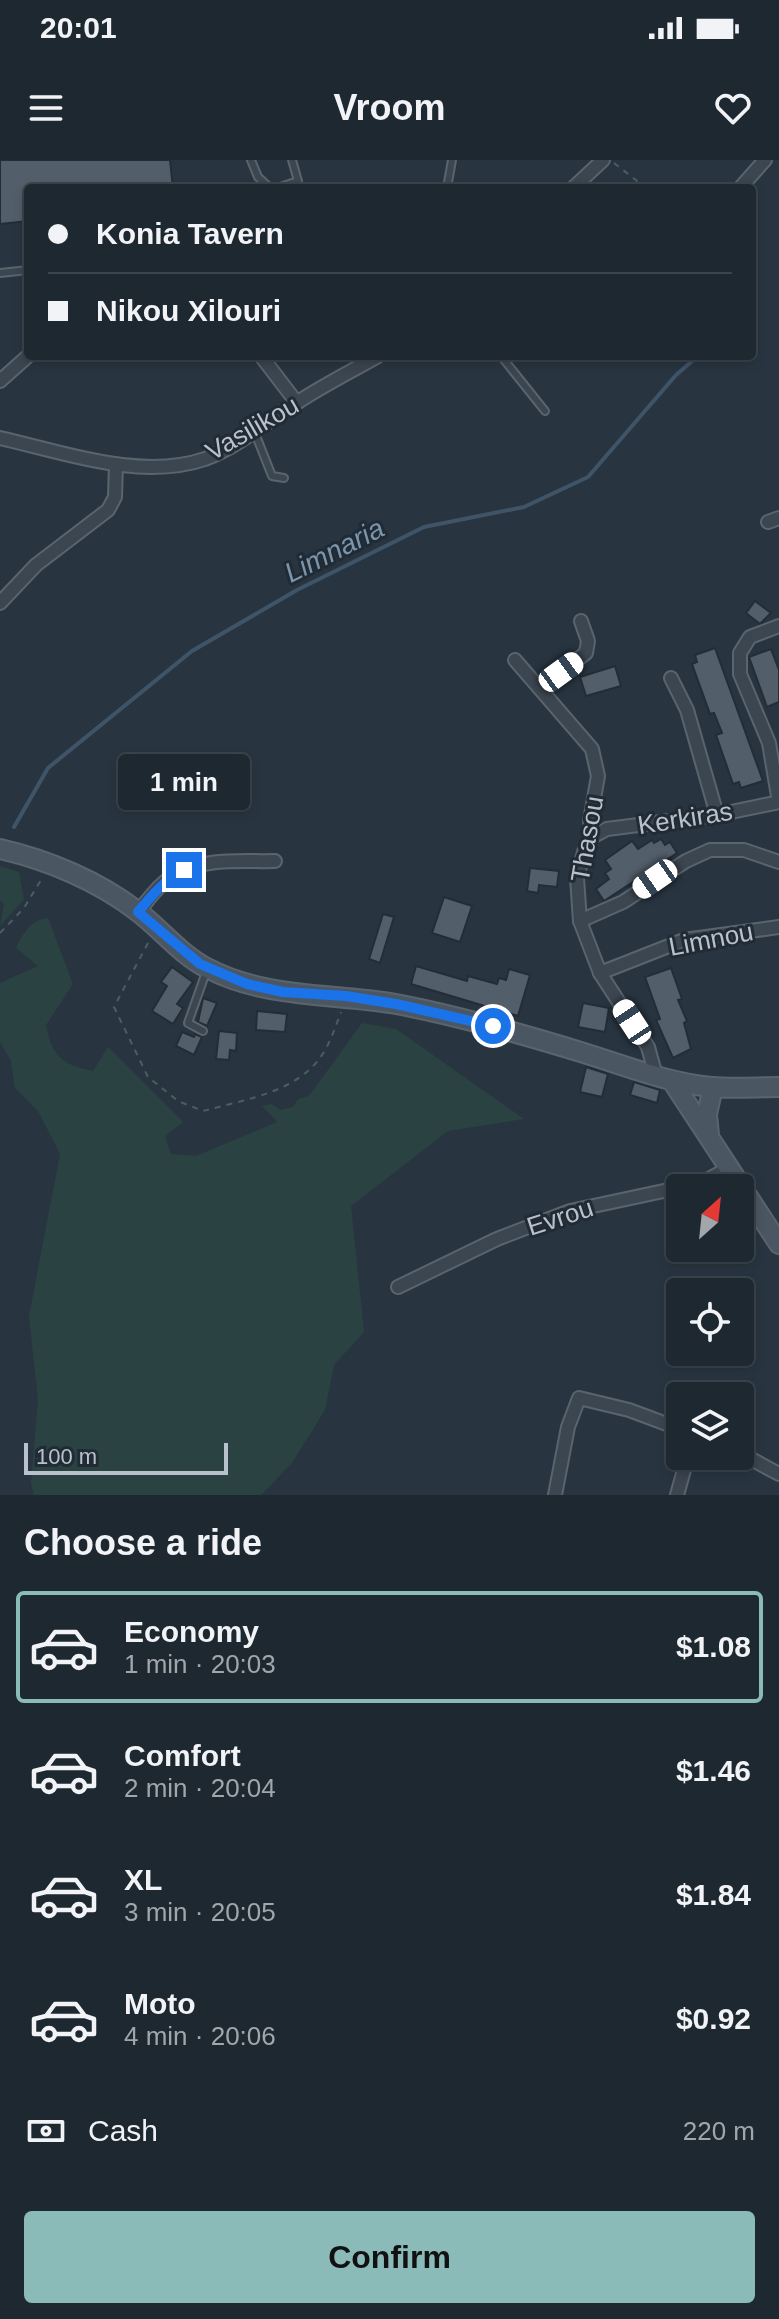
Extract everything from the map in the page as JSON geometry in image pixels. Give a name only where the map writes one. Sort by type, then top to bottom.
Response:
[{"type":"main road","points":[[0,849],[50,865],[104,890],[138,912],[207,968],[265,989],[396,1004],[493,1026],[664,1078],[713,1087],[779,1087]]},
{"type":"main road","points":[[664,1078],[709,1137],[779,1244]]},
{"type":"main road","points":[[709,1137],[707,1114],[713,1087]]},
{"type":"street","points":[[577,184],[603,160]]},
{"type":"street","points":[[744,184],[765,160]]},
{"type":"street","points":[[0,381],[24,360]]},
{"type":"street","points":[[264,360],[297,403]]},
{"type":"street","name":"Vasilikou","points":[[0,438],[116,464],[157,466],[204,459],[255,433],[297,403],[371,360]]},
{"type":"street","points":[[0,603],[36,565],[108,510],[115,497],[116,464]]},
{"type":"street","points":[[541,687],[586,653],[588,641],[581,621]]},
{"type":"street","points":[[779,626],[750,637],[740,653],[740,674],[774,741],[779,802]]},
{"type":"street","name":"Thasou","points":[[515,660],[592,749],[598,776],[590,821],[592,837],[577,878],[580,921],[600,973],[648,1047],[664,1078]]},
{"type":"street","points":[[671,678],[687,710],[717,815]]},
{"type":"street","name":"Kerkiras","points":[[592,837],[607,829],[717,815],[779,802]]},
{"type":"street","points":[[580,921],[623,902],[686,861],[710,850],[744,850],[779,862]]},
{"type":"street","points":[[138,912],[172,876],[184,870],[221,862],[275,861]]},
{"type":"street","name":"Limnou","points":[[600,973],[684,940],[779,927]]},
{"type":"street","name":"Evrou","points":[[398,1287],[497,1239],[570,1211],[687,1186],[705,1181],[729,1168]]},
{"type":"street","points":[[555,1495],[568,1427],[579,1398],[629,1410],[666,1424]]},
{"type":"street","points":[[754,1461],[779,1474]]},
{"type":"street","points":[[677,1495],[684,1470]]},
{"type":"lane","points":[[251,160],[258,177],[266,184]]},
{"type":"lane","points":[[289,184],[298,181],[292,160]]},
{"type":"lane","points":[[448,184],[452,160]]},
{"type":"lane","points":[[0,273],[24,270]]},
{"type":"lane","points":[[504,360],[545,411]]},
{"type":"lane","points":[[255,433],[272,476],[284,478]]},
{"type":"lane","points":[[203,1031],[188,1023],[207,968]]},
{"type":"path","points":[[610,160],[641,184]]},
{"type":"path","points":[[0,933],[24,908],[50,865]]},
{"type":"path","points":[[156,927],[114,1007],[148,1077],[178,1101],[203,1111],[295,1082],[319,1059],[330,1041],[346,996]]},
{"type":"green space","points":[[0,866],[19,872],[24,899],[0,926],[4,904],[0,901]]},
{"type":"green space","points":[[48,918],[73,984],[46,1025],[55,1052],[73,1066],[93,1071],[108,1047],[183,1122],[165,1136],[171,1154],[196,1156],[277,1122],[262,1106],[272,1104],[280,1110],[293,1107],[298,1099],[309,1096],[362,1023],[396,1029],[524,1119],[448,1131],[351,1206],[364,1332],[334,1365],[325,1410],[292,1463],[261,1495],[34,1495],[31,1483],[38,1400],[29,1316],[60,1154],[38,1111],[15,1088],[11,1061],[0,1042],[0,983],[38,966],[16,948],[32,925]]},
{"type":"building","points":[[0,160],[170,160],[173,184],[24,184],[24,221],[0,224]]},
{"type":"building","points":[[755,601],[771,613],[760,624],[746,613]]},
{"type":"building","points":[[715,648],[763,781],[741,788],[739,782],[733,784],[716,735],[722,733],[714,713],[710,714],[692,664],[697,662],[695,655]]},
{"type":"building","points":[[771,649],[779,670],[779,702],[767,707],[749,657]]},
{"type":"building","points":[[615,666],[621,686],[586,696],[580,677]]},
{"type":"building","points":[[661,839],[665,845],[670,842],[677,853],[604,901],[596,889],[609,879],[605,873],[611,869],[605,860],[632,841],[638,849],[652,840],[654,843]]},
{"type":"building","points":[[530,868],[559,871],[557,887],[539,885],[538,893],[527,891]]},
{"type":"building","points":[[444,897],[472,906],[460,942],[432,933]]},
{"type":"building","points":[[383,914],[394,917],[380,963],[369,959]]},
{"type":"building","points":[[416,966],[467,981],[468,976],[497,984],[499,978],[506,980],[509,969],[530,975],[518,1016],[411,984]]},
{"type":"building","points":[[172,967],[193,982],[177,1004],[183,1008],[173,1024],[152,1011],[167,986],[161,982]]},
{"type":"building","points":[[671,968],[682,999],[678,1000],[687,1021],[684,1023],[691,1049],[673,1058],[656,1020],[660,1019],[645,977]]},
{"type":"building","points":[[203,998],[217,1003],[207,1026],[198,1022]]},
{"type":"building","points":[[583,1003],[609,1008],[605,1032],[578,1027]]},
{"type":"building","points":[[257,1011],[287,1014],[285,1032],[256,1030]]},
{"type":"building","points":[[219,1031],[237,1033],[236,1051],[230,1050],[229,1060],[216,1059]]},
{"type":"building","points":[[182,1032],[202,1037],[194,1055],[176,1046]]},
{"type":"building","points":[[586,1067],[608,1074],[602,1097],[580,1092]]},
{"type":"building","points":[[634,1082],[660,1090],[657,1103],[630,1095]]},
{"type":"waterway","name":"Limnaria","points":[[14,827],[48,768],[192,651],[297,590],[424,527],[524,507],[588,477],[676,375],[693,360]]},
{"type":"route","points":[[184,870],[172,876],[138,912],[207,968],[265,989],[396,1004],[493,1026]]}]
